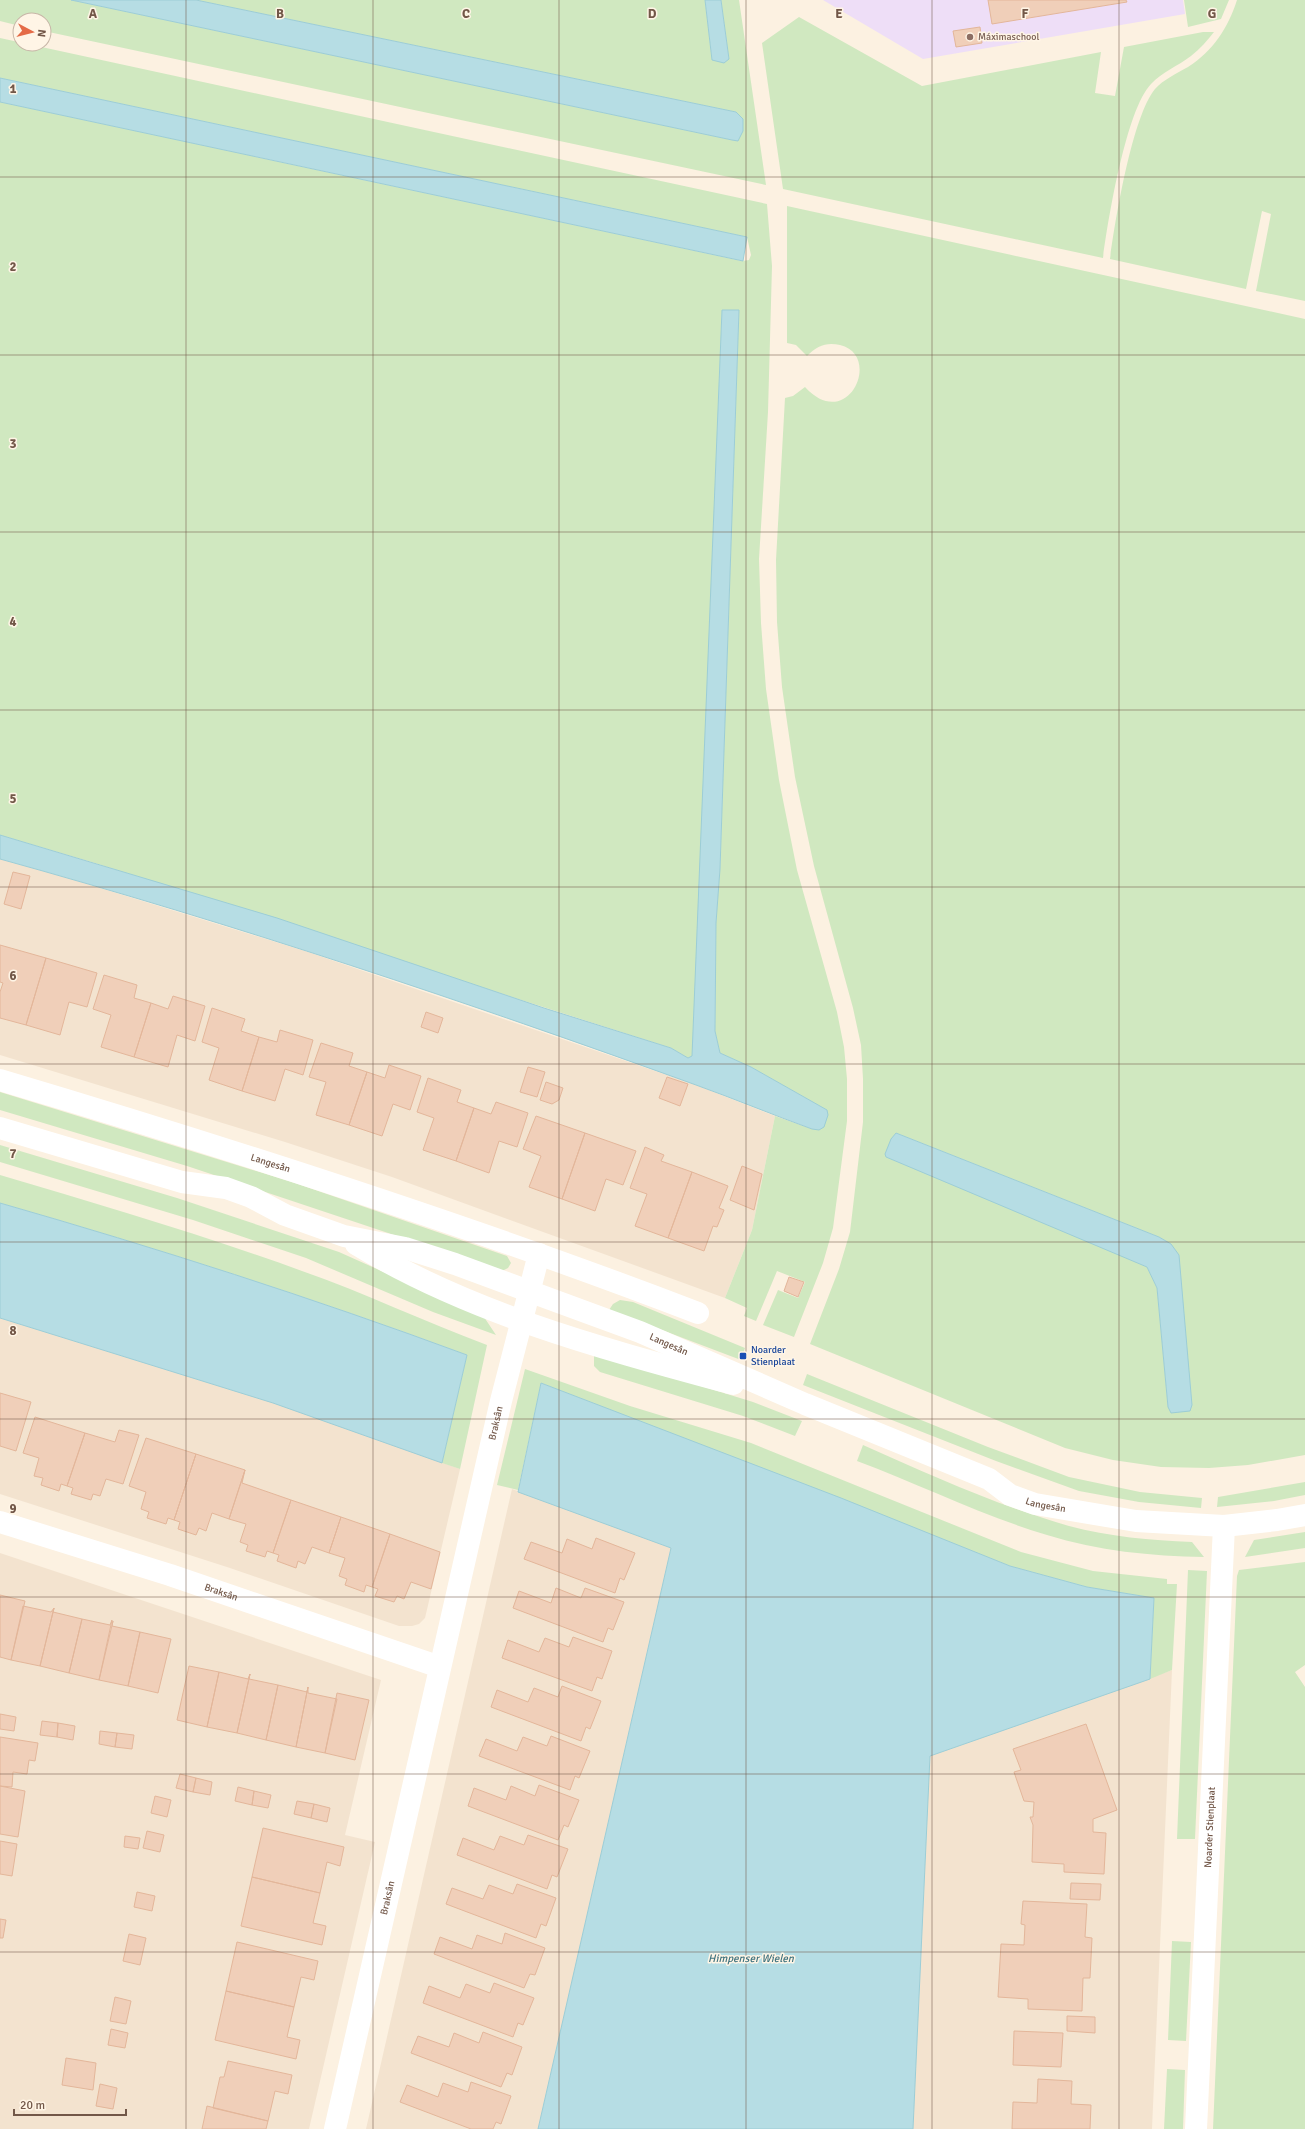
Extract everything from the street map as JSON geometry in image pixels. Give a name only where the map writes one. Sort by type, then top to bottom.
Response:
[{"type":"street","name":"Langesân","points":[[0,1080],[127,1118],[384,1200],[539,1254],[698,1313]]},
{"type":"street","name":"Langesân","points":[[0,1128],[182,1182],[226,1188],[251,1197],[285,1215],[344,1236],[405,1248],[455,1264],[640,1332],[806,1404],[989,1479],[1010,1495],[1035,1504],[1136,1522],[1224,1526],[1277,1520],[1305,1514]]},
{"type":"street","name":"Langesân","points":[[344,1236],[396,1268],[445,1292],[522,1320],[631,1356],[806,1404]]},
{"type":"street","points":[[522,1320],[539,1254]]},
{"type":"street","name":"Braksân","points":[[335,2129],[501,1401],[522,1320]]},
{"type":"street","name":"Braksân","points":[[0,1522],[170,1575],[440,1668]]},
{"type":"street","name":"Noarder Stienplaat","points":[[1196,2129],[1224,1526]]},
{"type":"shaded area","name":"Máximaschool","points":[[823,0],[1183,0],[1185,14],[923,59]]},
{"type":"shaded area","points":[[0,859],[71,879],[308,952],[696,1085],[775,1116],[752,1230],[725,1298],[392,1177],[285,1142],[0,1055]]},
{"type":"shaded area","points":[[0,1318],[273,1403],[460,1469],[425,1618],[419,1624],[412,1626],[399,1626],[230,1568],[0,1494]]},
{"type":"shaded area","points":[[512,1489],[671,1548],[538,2129],[366,2129]]},
{"type":"shaded area","points":[[0,1553],[381,1680],[345,1835],[375,1842],[309,2129],[0,2129]]},
{"type":"shaded area","points":[[1172,1670],[1152,2129],[913,2129],[930,1756]]},
{"type":"green space","points":[[0,0],[71,0],[732,140],[736,112],[196,0],[705,0],[712,60],[729,59],[721,0],[739,0],[766,185],[52,33],[52,12],[12,12],[12,24],[0,21]]},
{"type":"green space","points":[[1184,0],[1229,0],[1221,19],[1188,27]]},
{"type":"green space","points":[[1237,0],[1305,0],[1305,301],[1256,291],[1271,214],[1262,211],[1246,289],[1110,259],[1120,196],[1126,170],[1139,122],[1147,103],[1158,86],[1197,61],[1212,46],[1229,20]]},
{"type":"green space","points":[[799,17],[922,86],[1101,52],[1095,93],[1115,96],[1124,47],[1203,32],[1214,32],[1203,45],[1186,60],[1155,80],[1142,97],[1126,140],[1109,218],[1103,258],[783,189],[762,43]]},
{"type":"green space","points":[[0,38],[12,41],[12,52],[52,52],[52,49],[767,204],[772,266],[768,412],[759,559],[761,623],[766,689],[779,780],[797,870],[837,1012],[844,1047],[847,1079],[847,1121],[833,1228],[823,1263],[794,1337],[763,1325],[778,1290],[798,1298],[805,1282],[777,1271],[756,1321],[744,1316],[747,1308],[725,1298],[752,1230],[775,1116],[812,1129],[826,1110],[751,1067],[720,1053],[715,1031],[716,923],[720,869],[739,310],[722,311],[693,1056],[688,1058],[671,1048],[98,864],[0,835],[0,102],[742,261],[749,260],[751,255],[747,237],[0,78]]},
{"type":"green space","points":[[787,206],[1305,319],[1305,1455],[1248,1465],[1209,1468],[1161,1467],[1113,1460],[1065,1448],[810,1344],[839,1269],[850,1232],[863,1122],[863,1079],[861,1045],[853,1008],[814,866],[795,777],[782,687],[777,622],[776,560],[785,398],[793,396],[805,387],[821,399],[835,402],[846,397],[855,387],[859,375],[859,362],[853,352],[840,345],[830,344],[822,346],[807,356],[796,345],[787,343]],"holes":[[[896,1133],[1159,1237],[1171,1244],[1168,1407],[1157,1288],[1147,1267]]]},
{"type":"green space","points":[[0,1092],[295,1183],[507,1256],[511,1263],[508,1268],[502,1271],[187,1166],[0,1110]]},
{"type":"green space","points":[[0,1145],[177,1198],[339,1252],[484,1317],[496,1335],[433,1312],[306,1258],[193,1220],[0,1162]]},
{"type":"green space","points":[[0,1175],[152,1221],[265,1258],[349,1289],[487,1345],[460,1469],[442,1463],[467,1355],[235,1274],[0,1203]]},
{"type":"green space","points":[[620,1300],[633,1302],[745,1348],[741,1360],[609,1310],[613,1304]]},
{"type":"green space","points":[[594,1353],[753,1402],[802,1421],[795,1436],[743,1416],[600,1372],[594,1366]]},
{"type":"green space","points":[[525,1369],[630,1406],[751,1443],[1021,1552],[1093,1571],[1167,1579],[1167,1584],[1177,1584],[1172,1670],[1150,1679],[1154,1598],[1087,1587],[1010,1566],[541,1383],[518,1490],[497,1485]]},
{"type":"green space","points":[[807,1374],[988,1447],[1069,1477],[1140,1492],[1202,1498],[1201,1508],[1139,1502],[1079,1491],[996,1461],[803,1385]]},
{"type":"green space","points":[[863,1445],[965,1489],[1043,1518],[1084,1530],[1115,1535],[1192,1542],[1204,1557],[1125,1552],[1086,1545],[1047,1535],[999,1519],[857,1461]]},
{"type":"green space","points":[[1305,1482],[1305,1495],[1274,1501],[1217,1507],[1218,1497]]},
{"type":"green space","points":[[1305,1532],[1305,1548],[1245,1557],[1254,1540]]},
{"type":"green space","points":[[1305,1562],[1305,1665],[1295,1672],[1305,1687],[1305,2129],[1213,2129],[1237,1576],[1239,1570]]},
{"type":"green space","points":[[1188,1570],[1207,1571],[1195,1839],[1177,1839]]},
{"type":"green space","points":[[1172,1941],[1191,1942],[1186,2041],[1168,2040]]},
{"type":"green space","points":[[1167,2069],[1185,2070],[1183,2129],[1164,2129]]},
{"type":"water","points":[[71,0],[196,0],[736,112],[743,119],[743,131],[738,141],[732,140]]},
{"type":"water","points":[[705,0],[721,0],[729,59],[724,63],[712,60]]},
{"type":"water","points":[[0,78],[747,237],[743,261],[0,102]]},
{"type":"water","points":[[722,310],[739,310],[720,869],[716,923],[715,1031],[720,1053],[751,1067],[827,1110],[828,1115],[824,1127],[819,1130],[812,1129],[711,1090],[610,1054],[350,965],[176,910],[0,859],[0,835],[277,918],[544,1008],[671,1048],[688,1058],[692,1056]]},
{"type":"water","points":[[896,1133],[1159,1237],[1171,1244],[1179,1255],[1192,1405],[1190,1411],[1171,1413],[1168,1407],[1157,1288],[1147,1267],[886,1157],[885,1154],[891,1139]]},
{"type":"water","points":[[0,1203],[235,1274],[467,1355],[442,1463],[273,1403],[0,1318]]},
{"type":"water","name":"Himpenser Wielen","points":[[541,1383],[841,1498],[1010,1566],[1087,1587],[1154,1598],[1150,1679],[930,1756],[913,2129],[538,2129],[671,1548],[518,1492]]},
{"type":"building","points":[[988,0],[1126,0],[1127,2],[992,24]]},
{"type":"building","points":[[980,27],[982,43],[956,47],[953,31]]},
{"type":"building","points":[[13,872],[30,876],[21,909],[4,904]]},
{"type":"building","points":[[0,945],[46,958],[26,1025],[0,1018],[0,992],[3,983],[0,982]]},
{"type":"building","points":[[46,958],[97,973],[87,1007],[69,1002],[60,1035],[26,1025]]},
{"type":"building","points":[[104,975],[137,985],[134,998],[151,1003],[134,1057],[101,1047],[111,1015],[93,1009]]},
{"type":"building","points":[[173,996],[205,1006],[195,1041],[177,1035],[168,1067],[134,1057],[151,1003],[168,1009]]},
{"type":"building","points":[[212,1008],[245,1019],[241,1031],[259,1037],[242,1091],[209,1080],[219,1048],[202,1042]]},
{"type":"building","points":[[426,1012],[443,1018],[438,1033],[421,1027]]},
{"type":"building","points":[[280,1030],[313,1040],[303,1075],[285,1069],[275,1101],[242,1091],[259,1037],[277,1042]]},
{"type":"building","points":[[321,1043],[353,1053],[349,1066],[367,1072],[349,1125],[316,1115],[326,1082],[309,1077]]},
{"type":"building","points":[[389,1065],[421,1076],[410,1110],[393,1104],[382,1136],[349,1125],[367,1072],[385,1078]]},
{"type":"building","points":[[528,1067],[545,1072],[537,1097],[520,1092]]},
{"type":"building","points":[[667,1077],[688,1084],[680,1106],[659,1098]]},
{"type":"building","points":[[428,1078],[461,1090],[457,1102],[474,1108],[456,1161],[423,1150],[434,1118],[417,1112]]},
{"type":"building","points":[[546,1082],[563,1088],[559,1100],[552,1104],[540,1100]]},
{"type":"building","points":[[496,1102],[528,1113],[517,1147],[499,1141],[489,1173],[456,1161],[474,1108],[491,1114]]},
{"type":"building","points":[[536,1116],[585,1133],[562,1199],[529,1187],[541,1156],[523,1149]]},
{"type":"building","points":[[585,1133],[636,1151],[623,1185],[606,1179],[595,1211],[562,1199]]},
{"type":"building","points":[[645,1147],[664,1155],[661,1161],[692,1172],[668,1238],[635,1226],[647,1194],[630,1188]]},
{"type":"building","points":[[742,1166],[762,1174],[754,1210],[730,1200]]},
{"type":"building","points":[[692,1172],[728,1186],[719,1208],[724,1210],[717,1227],[713,1226],[704,1251],[668,1238]]},
{"type":"building","points":[[789,1277],[804,1282],[798,1297],[784,1291]]},
{"type":"building","points":[[0,1393],[31,1402],[16,1451],[0,1446]]},
{"type":"building","points":[[35,1417],[85,1433],[67,1486],[61,1484],[59,1491],[41,1485],[43,1478],[34,1476],[39,1458],[23,1453]]},
{"type":"building","points":[[119,1430],[139,1435],[123,1484],[106,1479],[100,1496],[93,1494],[91,1500],[71,1494],[73,1488],[67,1486],[85,1433],[115,1442]]},
{"type":"building","points":[[146,1438],[196,1454],[174,1520],[168,1518],[166,1524],[147,1518],[149,1512],[141,1509],[146,1492],[129,1486]]},
{"type":"building","points":[[196,1454],[245,1470],[229,1519],[212,1513],[206,1531],[199,1528],[196,1535],[178,1529],[180,1522],[174,1520]]},
{"type":"building","points":[[245,1470],[242,1483],[291,1500],[273,1553],[267,1551],[265,1557],[246,1551],[248,1545],[240,1542],[246,1524],[229,1519]]},
{"type":"building","points":[[291,1500],[341,1517],[329,1553],[312,1547],[305,1564],[298,1561],[296,1568],[277,1561],[279,1555],[273,1553]]},
{"type":"building","points":[[341,1517],[390,1534],[372,1587],[366,1585],[364,1592],[345,1585],[347,1579],[339,1576],[345,1558],[329,1553]]},
{"type":"building","points":[[390,1534],[440,1552],[431,1589],[411,1582],[404,1599],[397,1596],[394,1602],[375,1596],[378,1589],[372,1587]]},
{"type":"building","points":[[596,1538],[635,1553],[624,1580],[620,1578],[615,1593],[524,1559],[531,1542],[562,1553],[567,1539],[592,1549]]},
{"type":"building","points":[[556,1588],[581,1598],[585,1588],[624,1602],[613,1630],[608,1628],[603,1642],[513,1608],[519,1591],[551,1603]]},
{"type":"building","points":[[0,1595],[25,1601],[11,1660],[0,1657]]},
{"type":"building","points":[[23,1606],[51,1612],[54,1608],[40,1666],[11,1660]]},
{"type":"building","points":[[53,1612],[82,1619],[69,1673],[40,1666]]},
{"type":"building","points":[[82,1619],[110,1625],[112,1620],[99,1680],[69,1673]]},
{"type":"building","points":[[113,1621],[112,1626],[140,1632],[128,1686],[99,1680]]},
{"type":"building","points":[[140,1632],[171,1639],[158,1693],[128,1686]]},
{"type":"building","points":[[573,1637],[612,1651],[602,1679],[597,1677],[592,1691],[502,1658],[508,1640],[539,1652],[545,1638],[569,1647]]},
{"type":"building","points":[[189,1666],[219,1672],[207,1727],[177,1720]]},
{"type":"building","points":[[219,1672],[248,1679],[250,1674],[237,1733],[207,1727]]},
{"type":"building","points":[[250,1674],[249,1679],[278,1685],[266,1740],[237,1733]]},
{"type":"building","points":[[278,1685],[307,1692],[296,1747],[266,1740]]},
{"type":"building","points":[[562,1686],[601,1701],[590,1729],[586,1727],[581,1741],[491,1707],[497,1690],[528,1702],[534,1688],[558,1697]]},
{"type":"building","points":[[308,1687],[308,1693],[337,1699],[325,1753],[296,1747]]},
{"type":"building","points":[[337,1693],[369,1700],[355,1760],[325,1753]]},
{"type":"building","points":[[0,1714],[16,1717],[14,1731],[0,1729]]},
{"type":"building","points":[[42,1721],[58,1723],[57,1737],[40,1735]]},
{"type":"building","points":[[58,1723],[75,1726],[73,1740],[57,1737]]},
{"type":"building","points":[[1086,1724],[1117,1810],[1093,1819],[1093,1832],[1106,1833],[1104,1874],[1064,1872],[1064,1864],[1032,1862],[1033,1825],[1030,1817],[1033,1817],[1034,1802],[1024,1801],[1014,1772],[1021,1770],[1013,1749]]},
{"type":"building","points":[[100,1731],[117,1733],[115,1747],[99,1744]]},
{"type":"building","points":[[117,1733],[134,1735],[132,1749],[115,1747]]},
{"type":"building","points":[[551,1736],[590,1751],[579,1778],[575,1776],[570,1790],[479,1756],[486,1739],[517,1751],[523,1737],[547,1746]]},
{"type":"building","points":[[0,1737],[38,1743],[35,1761],[29,1760],[27,1774],[13,1772],[12,1787],[0,1786]]},
{"type":"building","points":[[180,1774],[196,1778],[193,1792],[176,1788]]},
{"type":"building","points":[[196,1778],[212,1782],[210,1795],[193,1792]]},
{"type":"building","points":[[539,1785],[579,1800],[568,1827],[564,1825],[558,1840],[468,1806],[474,1788],[506,1800],[511,1786],[535,1796]]},
{"type":"building","points":[[0,1786],[25,1791],[18,1837],[0,1834]]},
{"type":"building","points":[[238,1787],[254,1791],[252,1805],[235,1801]]},
{"type":"building","points":[[254,1791],[271,1795],[268,1808],[252,1805]]},
{"type":"building","points":[[155,1796],[171,1800],[167,1817],[151,1813]]},
{"type":"building","points":[[297,1801],[314,1804],[311,1818],[294,1814]]},
{"type":"building","points":[[314,1804],[330,1808],[327,1822],[311,1818]]},
{"type":"building","points":[[263,1828],[344,1847],[340,1866],[327,1862],[320,1893],[252,1877]]},
{"type":"building","points":[[147,1831],[164,1835],[160,1852],[143,1848]]},
{"type":"building","points":[[528,1835],[568,1849],[557,1877],[552,1875],[547,1889],[457,1855],[463,1838],[494,1850],[500,1836],[524,1845]]},
{"type":"building","points":[[125,1836],[140,1838],[138,1849],[124,1847]]},
{"type":"building","points":[[0,1841],[17,1844],[12,1876],[0,1874]]},
{"type":"building","points":[[252,1877],[320,1893],[313,1923],[326,1926],[322,1945],[241,1926]]},
{"type":"building","points":[[1071,1883],[1101,1884],[1100,1900],[1070,1899]]},
{"type":"building","points":[[517,1884],[556,1898],[546,1926],[541,1924],[536,1938],[446,1904],[452,1888],[483,1899],[489,1885],[513,1894]]},
{"type":"building","points":[[137,1892],[155,1896],[152,1911],[134,1907]]},
{"type":"building","points":[[1023,1901],[1087,1904],[1085,1937],[1092,1938],[1090,1978],[1083,1978],[1082,2011],[1028,2009],[1028,1999],[998,1997],[1001,1944],[1024,1945],[1025,1925],[1021,1924]]},
{"type":"building","points":[[0,1919],[6,1920],[3,1938],[0,1938]]},
{"type":"building","points":[[505,1933],[545,1948],[535,1975],[530,1974],[524,1988],[434,1954],[440,1937],[472,1949],[477,1935],[502,1944]]},
{"type":"building","points":[[129,1934],[146,1938],[140,1965],[123,1961]]},
{"type":"building","points":[[237,1942],[318,1961],[314,1980],[301,1977],[294,2007],[226,1991]]},
{"type":"building","points":[[494,1983],[534,1998],[523,2025],[518,2023],[513,2037],[423,2003],[429,1986],[460,1998],[466,1984],[490,1993]]},
{"type":"building","points":[[226,1991],[294,2007],[287,2037],[300,2040],[296,2059],[215,2040]]},
{"type":"building","points":[[115,1997],[131,2001],[126,2024],[110,2021]]},
{"type":"building","points":[[1067,2016],[1095,2017],[1095,2033],[1067,2031]]},
{"type":"building","points":[[111,2029],[128,2033],[125,2048],[108,2045]]},
{"type":"building","points":[[1014,2031],[1063,2033],[1061,2067],[1013,2065]]},
{"type":"building","points":[[483,2032],[522,2047],[512,2075],[507,2073],[501,2087],[411,2053],[418,2036],[449,2047],[454,2033],[479,2043]]},
{"type":"building","points":[[66,2058],[96,2063],[93,2090],[62,2085]]},
{"type":"building","points":[[228,2061],[292,2075],[288,2094],[275,2091],[268,2121],[213,2108],[220,2077],[224,2077]]},
{"type":"building","points":[[1038,2079],[1072,2081],[1071,2104],[1091,2105],[1090,2129],[1012,2129],[1013,2102],[1037,2103]]},
{"type":"building","points":[[471,2082],[511,2096],[501,2124],[496,2122],[493,2129],[471,2129],[400,2102],[407,2085],[438,2097],[443,2083],[468,2092]]},
{"type":"building","points":[[100,2084],[117,2088],[113,2109],[96,2106]]},
{"type":"building","points":[[207,2106],[268,2121],[266,2129],[202,2129]]},
{"type":"place","name":"Máximaschool","points":[[970,37]]},
{"type":"place","name":"Noarder Stienplaat","points":[[743,1356]]}]
